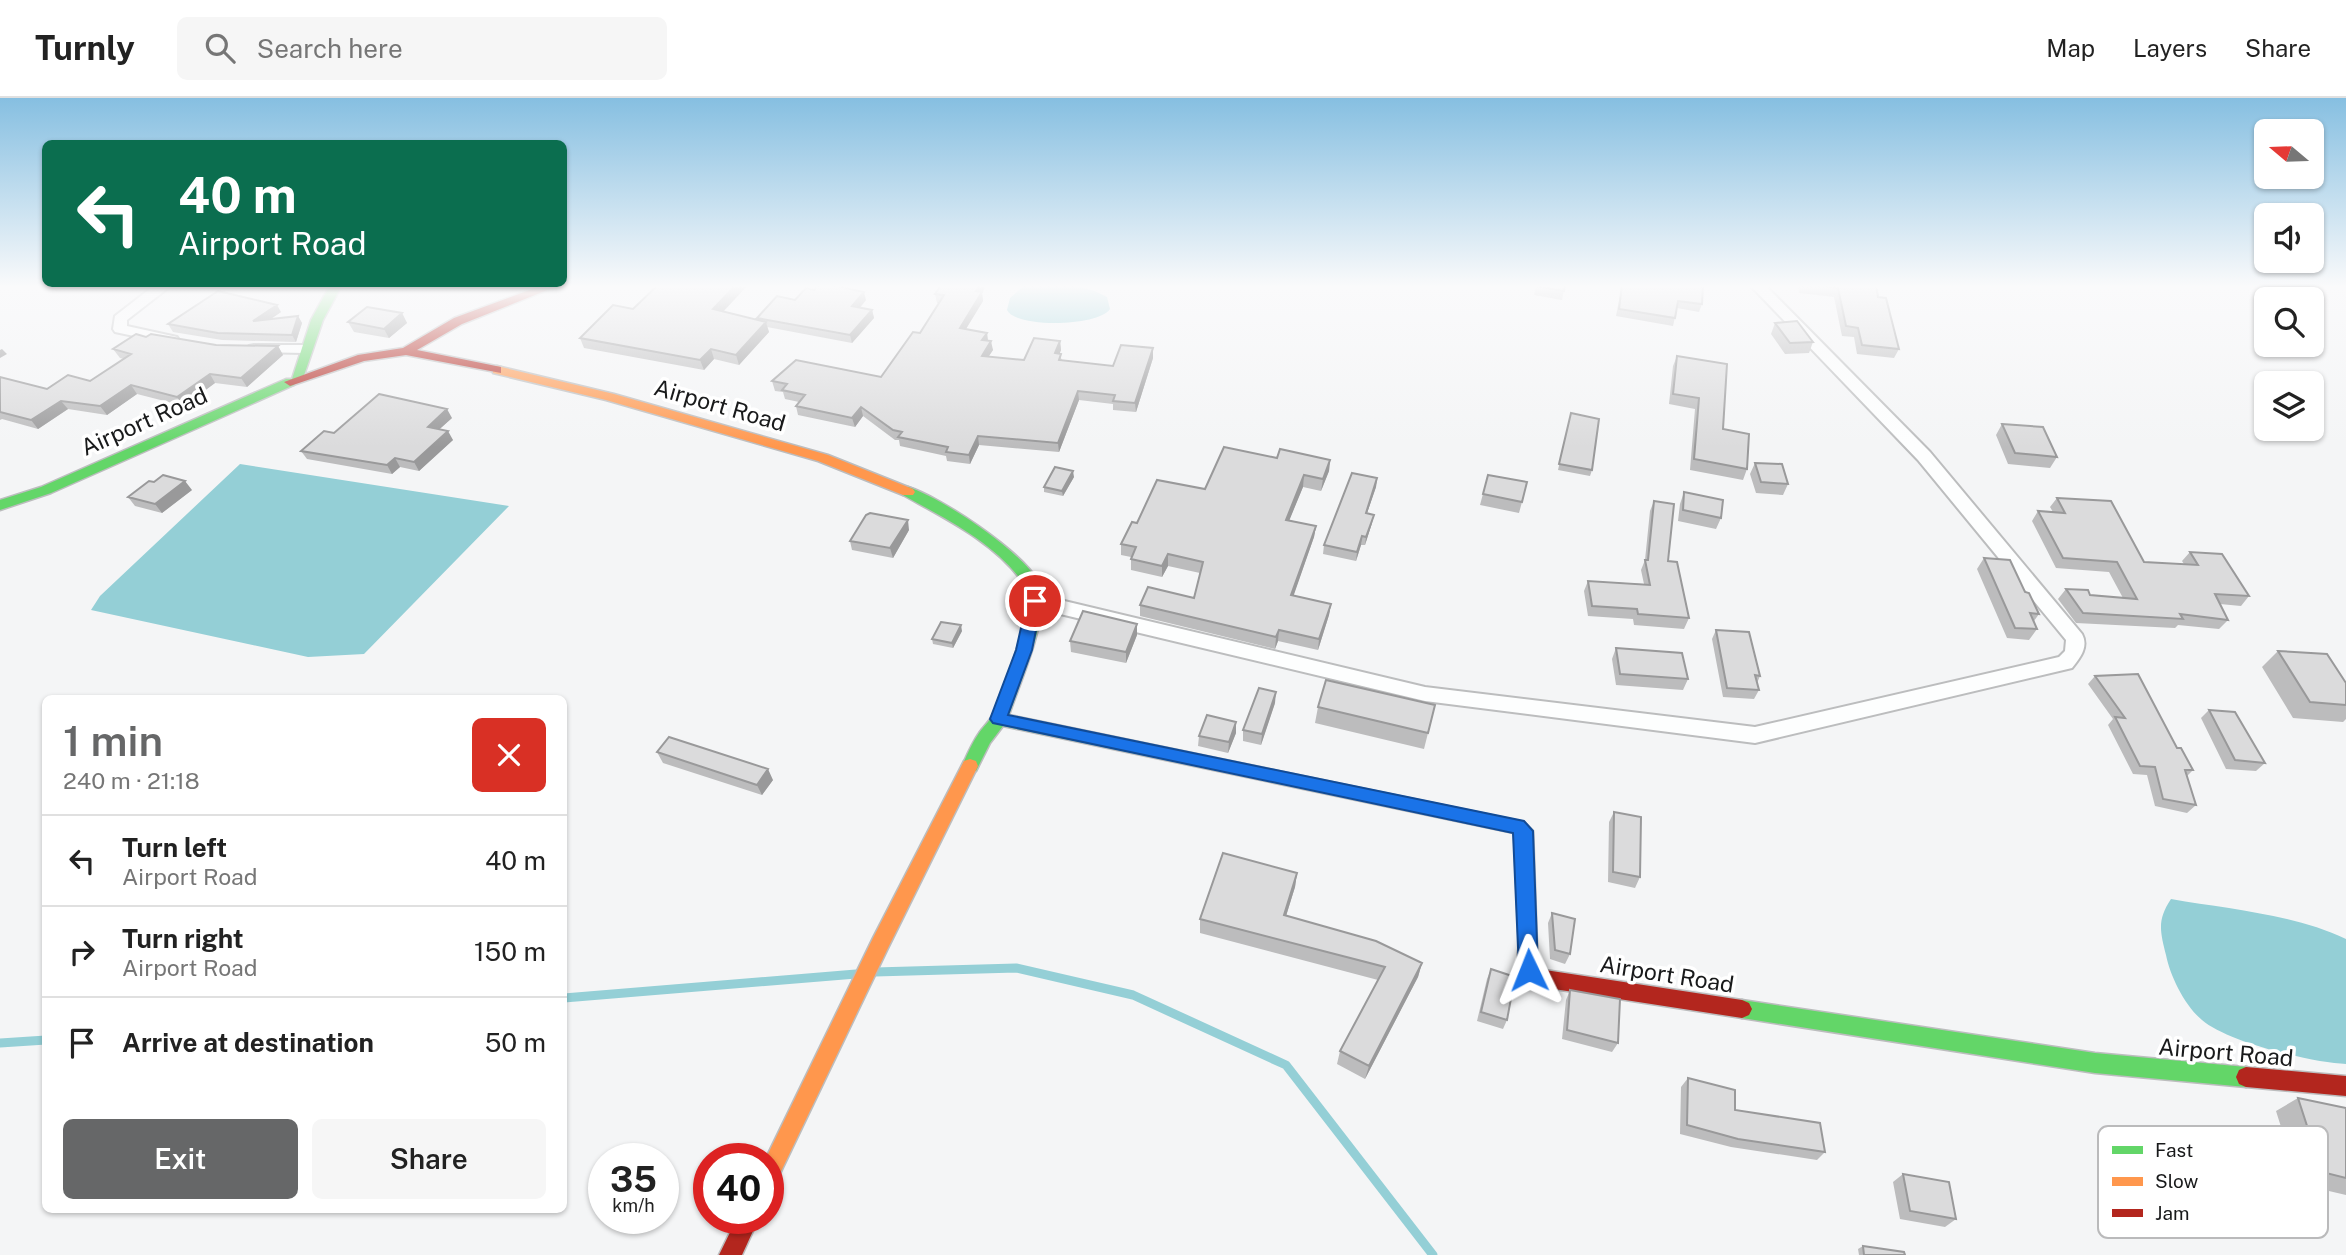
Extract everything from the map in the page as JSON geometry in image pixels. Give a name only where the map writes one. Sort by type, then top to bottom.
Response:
[{"type":"main road","points":[[298,377],[309,339]]},
{"type":"main road","points":[[406,351],[427,339]]},
{"type":"main road","name":"Airport Road","points":[[0,505],[46,489],[298,377],[362,358],[406,351],[609,397],[823,458],[905,491],[962,522],[1002,552],[1032,583],[1035,601]]},
{"type":"main road","points":[[784,1145],[880,944],[984,738],[999,719],[1024,650],[1035,601]]},
{"type":"main road","name":"Airport Road","points":[[999,719],[1518,827],[1524,831],[1529,970],[1541,978],[2095,1063],[2346,1086]]},
{"type":"main road","points":[[730,1255],[740,1234]]},
{"type":"street","points":[[171,339],[181,341]]},
{"type":"street","points":[[1035,601],[1425,694],[1755,735],[2065,663],[2074,653],[2075,639],[1924,456],[1810,339]]},
{"type":"street","points":[[243,349],[305,349]]},
{"type":"water","points":[[240,464],[509,506],[364,654],[308,657],[91,610],[100,596]]},
{"type":"water","points":[[2171,899],[2282,918],[2346,939],[2346,1064],[2313,1060],[2271,1050],[2230,1036],[2202,1020],[2184,999],[2168,963],[2161,926],[2163,913]]},
{"type":"building","points":[[128,339],[181,339],[216,345],[278,346],[241,378],[210,374],[177,397],[131,385],[100,406],[61,401],[31,420],[0,412],[0,377],[47,389],[68,375],[90,381],[131,354],[113,349]]},
{"type":"building","points":[[585,339],[751,339],[736,355],[711,349],[700,360]]},
{"type":"building","points":[[908,339],[983,339],[991,341],[982,356],[1024,360],[1034,339],[1060,341],[1055,353],[1061,354],[1059,360],[1113,366],[1121,345],[1153,348],[1135,403],[1113,401],[1115,395],[1078,391],[1058,443],[978,436],[969,455],[946,452],[948,447],[898,437],[902,432],[893,430],[861,407],[852,418],[796,406],[805,395],[782,390],[787,384],[772,381],[796,360],[881,377]]},
{"type":"building","points":[[1787,339],[1811,339],[1813,342],[1790,343]]},
{"type":"building","points":[[1861,339],[1896,339],[1899,349],[1862,345]]},
{"type":"building","points":[[1677,356],[1727,364],[1723,429],[1749,434],[1747,469],[1694,459],[1699,398],[1673,394]]},
{"type":"building","points":[[379,394],[447,409],[428,427],[448,431],[414,462],[395,458],[387,465],[301,451],[324,431],[334,433]]},
{"type":"building","points":[[1571,413],[1599,419],[1592,470],[1559,464]]},
{"type":"building","points":[[2002,424],[2043,427],[2057,457],[2015,453]]},
{"type":"building","points":[[1224,447],[1277,458],[1280,449],[1330,460],[1323,479],[1304,475],[1286,520],[1316,526],[1291,595],[1331,604],[1319,639],[1279,630],[1276,637],[1140,605],[1148,587],[1194,598],[1203,562],[1168,554],[1162,566],[1131,559],[1136,547],[1121,544],[1132,522],[1137,523],[1157,480],[1205,489]]},
{"type":"building","points":[[1755,463],[1782,464],[1788,484],[1761,482]]},
{"type":"building","points":[[1055,467],[1073,471],[1062,491],[1044,487]]},
{"type":"building","points":[[1352,473],[1377,478],[1366,513],[1374,515],[1366,537],[1362,536],[1357,552],[1324,545]]},
{"type":"building","points":[[163,475],[185,481],[155,504],[128,497],[149,481],[154,482]]},
{"type":"building","points":[[1488,475],[1527,482],[1522,502],[1483,494]]},
{"type":"building","points":[[1684,492],[1723,500],[1721,518],[1683,510]]},
{"type":"building","points":[[2057,498],[2111,501],[2144,562],[2198,565],[2190,552],[2222,554],[2249,596],[2215,594],[2228,620],[2180,614],[2183,619],[2083,613],[2066,589],[2088,590],[2090,595],[2137,599],[2117,562],[2063,558],[2038,511],[2065,513]]},
{"type":"building","points":[[1654,501],[1674,504],[1668,561],[1677,562],[1689,618],[1638,614],[1637,609],[1592,606],[1588,581],[1650,585],[1645,560],[1648,560]]},
{"type":"building","points":[[870,513],[908,520],[890,548],[850,541]]},
{"type":"building","points":[[1984,558],[2010,560],[2039,614],[2030,613],[2037,629],[2015,628]]},
{"type":"building","points":[[1083,611],[1137,624],[1126,652],[1070,641]]},
{"type":"building","points":[[941,622],[961,625],[952,643],[932,639]]},
{"type":"building","points":[[1716,630],[1749,632],[1760,676],[1755,675],[1759,690],[1727,688]]},
{"type":"building","points":[[1616,648],[1682,653],[1688,679],[1620,674]]},
{"type":"building","points":[[2278,651],[2327,654],[2346,683],[2346,705],[2310,702]]},
{"type":"building","points":[[2138,674],[2177,748],[2181,748],[2193,770],[2185,770],[2196,805],[2163,799],[2155,767],[2140,766],[2115,717],[2125,718],[2095,676]]},
{"type":"building","points":[[1326,680],[1435,705],[1428,733],[1318,707]]},
{"type":"building","points":[[1259,688],[1276,692],[1262,734],[1243,730]]},
{"type":"building","points":[[2209,710],[2235,712],[2265,763],[2235,760]]},
{"type":"building","points":[[1207,715],[1236,722],[1229,742],[1199,736]]},
{"type":"building","points":[[669,737],[768,769],[757,785],[657,752]]},
{"type":"building","points":[[1614,812],[1641,817],[1640,877],[1613,872]]},
{"type":"building","points":[[1223,853],[1297,873],[1284,915],[1376,941],[1422,963],[1369,1066],[1340,1051],[1385,967],[1200,919]]},
{"type":"building","points":[[1552,913],[1575,919],[1570,954],[1555,950]]},
{"type":"building","points":[[1491,969],[1515,977],[1507,1020],[1481,1012]]},
{"type":"building","points":[[1570,990],[1620,999],[1618,1043],[1567,1030]]},
{"type":"building","points":[[1688,1078],[1735,1090],[1735,1110],[1820,1123],[1825,1152],[1738,1139],[1687,1125]]},
{"type":"building","points":[[2298,1098],[2346,1108],[2346,1178],[2328,1174],[2328,1126],[2307,1126]]},
{"type":"building","points":[[1903,1174],[1949,1182],[1956,1219],[1910,1211]]},
{"type":"building","points":[[1863,1246],[1904,1252],[1905,1255],[1864,1255]]},
{"type":"waterway","points":[[875,972],[1016,968],[1133,995],[1286,1065],[1433,1255]]},
{"type":"waterway","points":[[567,998],[856,974]]},
{"type":"waterway","points":[[0,1043],[42,1040]]},
{"type":"traffic: fast","points":[[298,378],[311,339]]},
{"type":"traffic: fast","points":[[0,505],[46,490],[290,382]]},
{"type":"traffic: fast","points":[[908,492],[962,522],[1002,552],[1032,583],[1035,601],[1024,650],[999,719],[984,739],[970,766]]},
{"type":"traffic: fast","points":[[999,719],[1518,827],[1524,831],[1528,948]]},
{"type":"traffic: fast","points":[[1742,1009],[2095,1063],[2246,1077]]},
{"type":"traffic: slow","points":[[497,370],[609,397],[823,458],[908,492]]},
{"type":"traffic: slow","points":[[784,1144],[880,944],[970,766]]},
{"type":"traffic: jam","points":[[406,351],[427,339]]},
{"type":"traffic: jam","points":[[290,382],[362,358],[406,351],[497,370]]},
{"type":"traffic: jam","points":[[1528,948],[1529,970],[1541,978],[1742,1009]]},
{"type":"traffic: jam","points":[[2246,1077],[2346,1086]]},
{"type":"traffic: jam","points":[[730,1255],[740,1234]]},
{"type":"route","points":[[1035,601],[1024,650],[999,719],[1518,827],[1524,831],[1529,970]]}]
